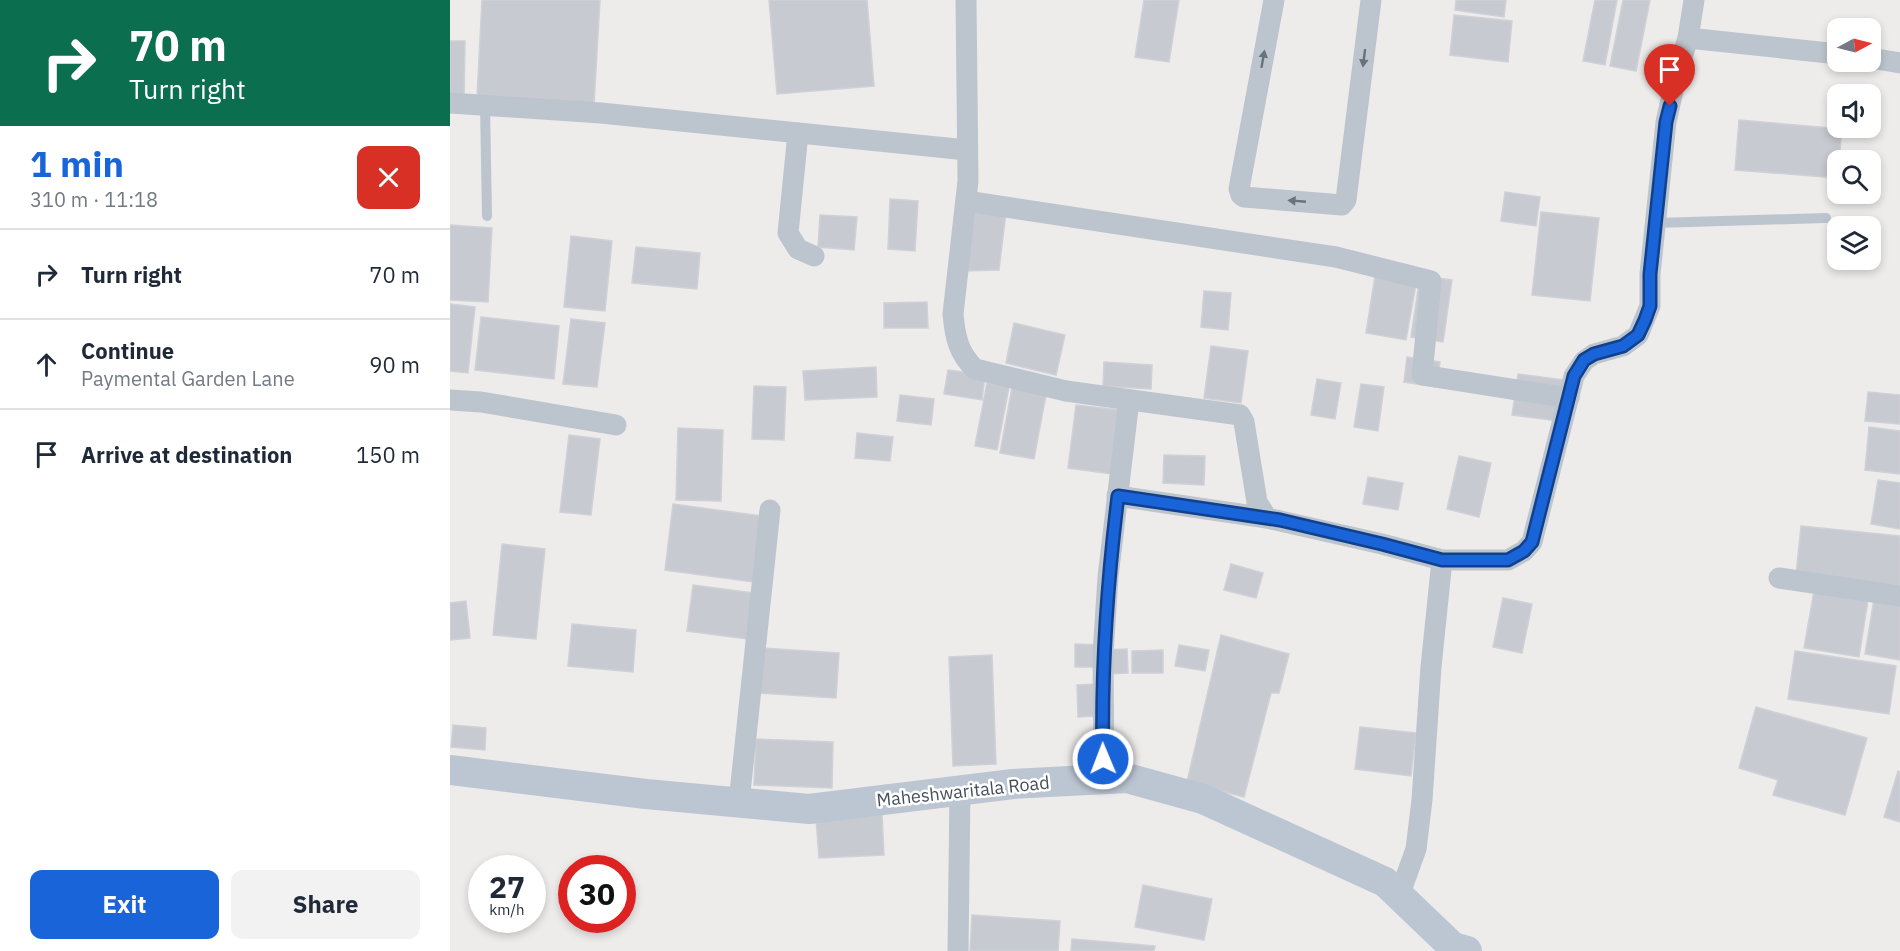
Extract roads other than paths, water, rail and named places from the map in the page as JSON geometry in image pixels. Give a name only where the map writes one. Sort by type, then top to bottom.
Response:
[{"type":"street","points":[[966,0],[968,150],[966,201],[953,314],[959,350],[975,369],[1055,388],[1240,415],[1244,422],[1257,502],[1267,518]]},
{"type":"street","points":[[1274,0],[1239,189],[1241,195],[1245,197],[1342,205],[1346,200],[1371,0]]},
{"type":"street","points":[[1118,496],[1267,518],[1442,560],[1508,560],[1524,551],[1532,542],[1574,376],[1584,360],[1594,354],[1623,346],[1638,335],[1650,306],[1650,274],[1666,122],[1688,38],[1694,0]]},
{"type":"street","points":[[1688,38],[1827,53]]},
{"type":"street","points":[[1881,60],[1900,63]]},
{"type":"street","points":[[450,103],[601,113],[968,150]]},
{"type":"street","points":[[798,133],[788,233],[798,249],[814,256]]},
{"type":"street","points":[[966,201],[1336,257],[1431,281],[1422,375],[1569,398]]},
{"type":"street","points":[[450,400],[481,402],[616,425]]},
{"type":"street","points":[[1104,779],[1103,654],[1108,577],[1129,400]]},
{"type":"street","points":[[739,802],[770,510]]},
{"type":"street","points":[[1399,896],[1416,849],[1421,810],[1432,656],[1442,560]]},
{"type":"street","points":[[1779,578],[1900,596]]},
{"type":"street","name":"Maheshwaritala Road","points":[[450,770],[646,794],[809,809],[960,789],[1127,778],[1203,799],[1385,882],[1453,947],[1467,951]]},
{"type":"street","points":[[958,951],[960,789]]},
{"type":"lane","points":[[484,105],[487,216]]},
{"type":"lane","points":[[1656,223],[1826,218]]}]
